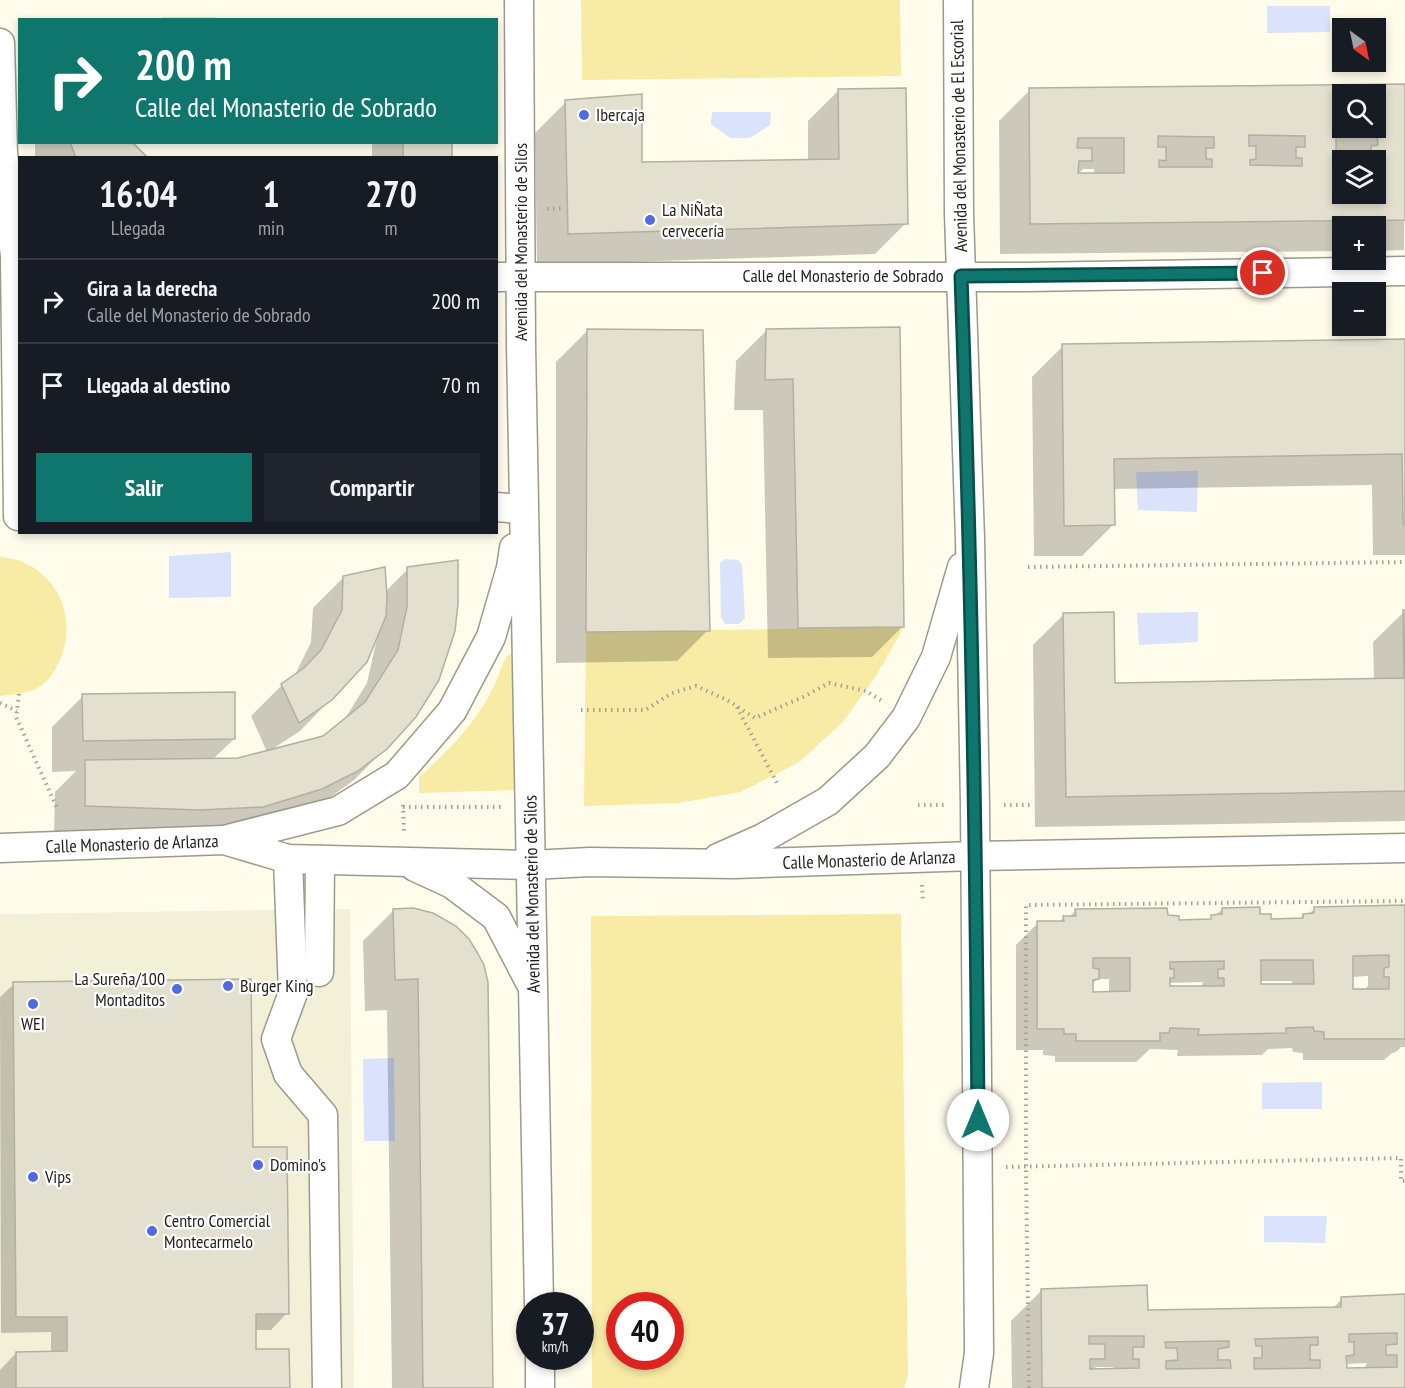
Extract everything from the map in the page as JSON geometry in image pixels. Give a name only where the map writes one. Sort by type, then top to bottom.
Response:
[{"type":"street","name":"Avenida del Monasterio de Silos","points":[[519,0],[508,276],[514,500],[531,865],[539,1292]]},
{"type":"street","name":"Avenida del Monasterio de El Escorial","points":[[958,0],[961,276],[970,539],[975,856],[979,1353],[974,1388]]},
{"type":"street","points":[[0,43],[3,153],[15,256],[18,516]]},
{"type":"street","points":[[3,153],[18,189]]},
{"type":"street","name":"Calle del Monasterio de Sobrado","points":[[508,276],[1027,277],[1405,271]]},
{"type":"street","name":"Avenida del Monasterio de Silos","points":[[224,840],[338,811],[397,775],[452,711],[491,637],[511,568],[514,500]]},
{"type":"street","points":[[705,864],[763,838],[828,801],[876,756],[906,718],[936,657],[970,539]]},
{"type":"street","name":"Calle Monasterio de Arlanza","points":[[0,848],[224,840],[288,859],[531,865],[590,862],[705,864],[975,856],[1405,848]]},
{"type":"street","points":[[288,859],[293,993],[276,1039],[288,1074],[323,1115],[327,1388]]},
{"type":"street","points":[[319,972],[320,860]]},
{"type":"street","name":"Calle Monasterio de Arlanza","points":[[405,863],[452,884],[496,917],[533,988]]},
{"type":"street","points":[[540,1370],[540,1388]]},
{"type":"path","points":[[1028,567],[1405,562]]},
{"type":"path","points":[[581,710],[645,710],[672,693],[696,686],[755,718],[829,683],[866,691],[882,701]]},
{"type":"path","points":[[19,694],[16,717],[57,808]]},
{"type":"path","points":[[0,703],[17,711]]},
{"type":"path","points":[[736,706],[778,785]]},
{"type":"path","points":[[403,807],[507,807]]},
{"type":"path","points":[[1029,1388],[1026,905],[1405,901]]},
{"type":"path","points":[[978,1168],[1401,1158],[1401,1181],[1405,1181]]},
{"type":"shaded area","points":[[581,0],[900,0],[901,76],[582,80]]},
{"type":"shaded area","points":[[0,557],[23,562],[47,578],[61,601],[67,628],[62,655],[48,680],[31,690],[0,696]]},
{"type":"shaded area","points":[[904,627],[876,676],[842,723],[799,762],[741,792],[678,803],[584,806],[586,632]]},
{"type":"shaded area","points":[[512,653],[517,659],[519,790],[419,793],[419,777],[475,718],[491,691],[506,657]]},
{"type":"shaded area","name":"Centro Comercial Montecarmelo","points":[[350,909],[354,1388],[0,1388],[0,914]]},
{"type":"shaded area","points":[[901,914],[908,1375],[904,1388],[592,1388],[594,1292],[592,1292],[591,916]]},
{"type":"water","points":[[1267,6],[1330,6],[1330,32],[1267,33]]},
{"type":"water","points":[[215,17],[216,18],[162,18]]},
{"type":"water","points":[[712,112],[771,112],[770,125],[750,138],[730,138],[711,124]]},
{"type":"water","points":[[1198,471],[1197,512],[1138,510],[1136,472]]},
{"type":"water","points":[[231,552],[231,597],[169,598],[169,556]]},
{"type":"water","points":[[725,559],[738,560],[742,565],[745,618],[739,624],[725,624],[721,617],[720,563]]},
{"type":"water","points":[[1198,612],[1198,642],[1139,645],[1137,613]]},
{"type":"water","points":[[394,1058],[395,1141],[364,1141],[363,1059]]},
{"type":"water","points":[[1322,1082],[1322,1109],[1262,1109],[1262,1083]]},
{"type":"water","points":[[1264,1216],[1327,1216],[1325,1243],[1264,1242]]},
{"type":"building","points":[[1386,84],[1405,84],[1405,220],[1386,220],[1386,216],[1332,216],[1332,221],[1030,224],[1029,88],[1332,85],[1332,138],[1336,138],[1336,150],[1332,150],[1332,204],[1386,204],[1386,150],[1371,150],[1371,146],[1378,145],[1377,138],[1386,138]],"holes":[[[1249,135],[1305,136],[1305,147],[1296,147],[1296,158],[1302,158],[1302,166],[1250,165],[1250,160],[1256,159],[1256,146],[1249,146]],[[1158,136],[1214,137],[1214,148],[1206,148],[1206,159],[1212,159],[1212,167],[1159,167],[1159,160],[1166,161],[1166,147],[1158,147]],[[1078,138],[1124,138],[1124,173],[1078,173],[1079,161],[1092,161],[1092,148],[1077,148]]]},
{"type":"building","points":[[906,88],[908,224],[568,234],[565,100],[642,94],[642,162],[839,159],[838,89]]},
{"type":"building","points":[[71,144],[134,144],[146,156],[75,156]]},
{"type":"building","points":[[403,144],[452,144],[452,156],[403,156]]},
{"type":"building","points":[[900,327],[904,627],[798,628],[793,379],[765,380],[766,329]]},
{"type":"building","points":[[587,329],[703,330],[710,631],[586,632]]},
{"type":"building","points":[[1405,339],[1405,525],[1403,525],[1402,454],[1114,459],[1115,525],[1064,526],[1062,344]]},
{"type":"building","points":[[458,560],[458,604],[455,631],[439,680],[416,717],[387,749],[358,771],[322,789],[263,807],[200,810],[85,806],[85,760],[238,758],[323,736],[365,702],[398,650],[407,607],[407,567]]},
{"type":"building","points":[[385,567],[386,616],[367,662],[332,700],[299,723],[281,684],[304,668],[321,650],[342,610],[343,576]]},
{"type":"building","points":[[1403,610],[1405,610],[1405,791],[1066,797],[1063,613],[1114,612],[1115,683],[1404,678]]},
{"type":"building","points":[[235,692],[235,739],[83,741],[82,694]]},
{"type":"building","points":[[1405,905],[1405,1039],[1324,1039],[1324,1032],[1314,1031],[1313,1027],[1286,1028],[1286,1033],[1198,1035],[1199,1029],[1170,1028],[1169,1033],[1160,1033],[1160,1041],[1076,1041],[1076,1034],[1064,1034],[1064,1029],[1037,1029],[1037,921],[1064,921],[1063,916],[1076,916],[1075,909],[1167,908],[1168,915],[1179,916],[1179,920],[1211,919],[1211,915],[1222,914],[1222,908],[1260,907],[1260,914],[1271,914],[1271,919],[1303,918],[1303,914],[1314,913],[1314,907]],"holes":[[[1389,955],[1389,967],[1384,968],[1384,977],[1389,977],[1389,989],[1353,989],[1353,956]],[[1093,958],[1130,958],[1130,991],[1093,992],[1093,980],[1099,979],[1099,969],[1093,968]],[[1261,960],[1313,960],[1314,984],[1261,984]],[[1224,961],[1224,969],[1218,969],[1218,978],[1224,978],[1224,986],[1170,986],[1170,978],[1174,978],[1174,969],[1170,969],[1170,962]]]},
{"type":"building","points":[[413,908],[433,913],[456,926],[469,939],[477,952],[484,965],[488,982],[493,1388],[423,1388],[418,979],[395,980],[393,909]]},
{"type":"building","name":"Centro Comercial Montecarmelo","points":[[251,979],[253,1147],[287,1147],[289,1314],[256,1314],[256,1349],[289,1349],[290,1388],[16,1388],[16,1352],[67,1351],[67,1317],[16,1317],[13,982]]},
{"type":"building","points":[[1147,1285],[1148,1310],[1341,1307],[1341,1297],[1405,1294],[1405,1388],[1042,1388],[1041,1289]],"holes":[[[1397,1333],[1397,1344],[1386,1345],[1386,1355],[1397,1355],[1397,1367],[1347,1368],[1346,1356],[1354,1355],[1354,1342],[1349,1342],[1349,1334]],[[1089,1336],[1144,1336],[1144,1347],[1133,1347],[1133,1359],[1139,1359],[1139,1368],[1090,1369],[1090,1359],[1105,1359],[1105,1344],[1089,1344]],[[1318,1337],[1318,1345],[1310,1345],[1310,1360],[1320,1360],[1320,1368],[1254,1369],[1254,1358],[1262,1358],[1262,1346],[1256,1346],[1255,1339]],[[1229,1341],[1229,1347],[1218,1349],[1218,1360],[1230,1360],[1231,1368],[1166,1369],[1166,1361],[1178,1360],[1177,1348],[1166,1348],[1165,1342]]]},
{"type":"place","name":"Ibercaja","points":[[584,115]]},
{"type":"place","name":"La NiÑata cervecería","points":[[650,220]]},
{"type":"place","name":"Burger King","points":[[228,986]]},
{"type":"place","name":"La Sureña/100 Montaditos","points":[[177,989]]},
{"type":"place","name":"WEI","points":[[33,1004]]},
{"type":"place","name":"Domino's","points":[[258,1165]]},
{"type":"place","name":"Vips","points":[[33,1177]]},
{"type":"place","name":"Centro Comercial Montecarmelo","points":[[152,1231]]},
{"type":"route","points":[[978,1120],[970,539],[961,276],[1263,273]]}]
